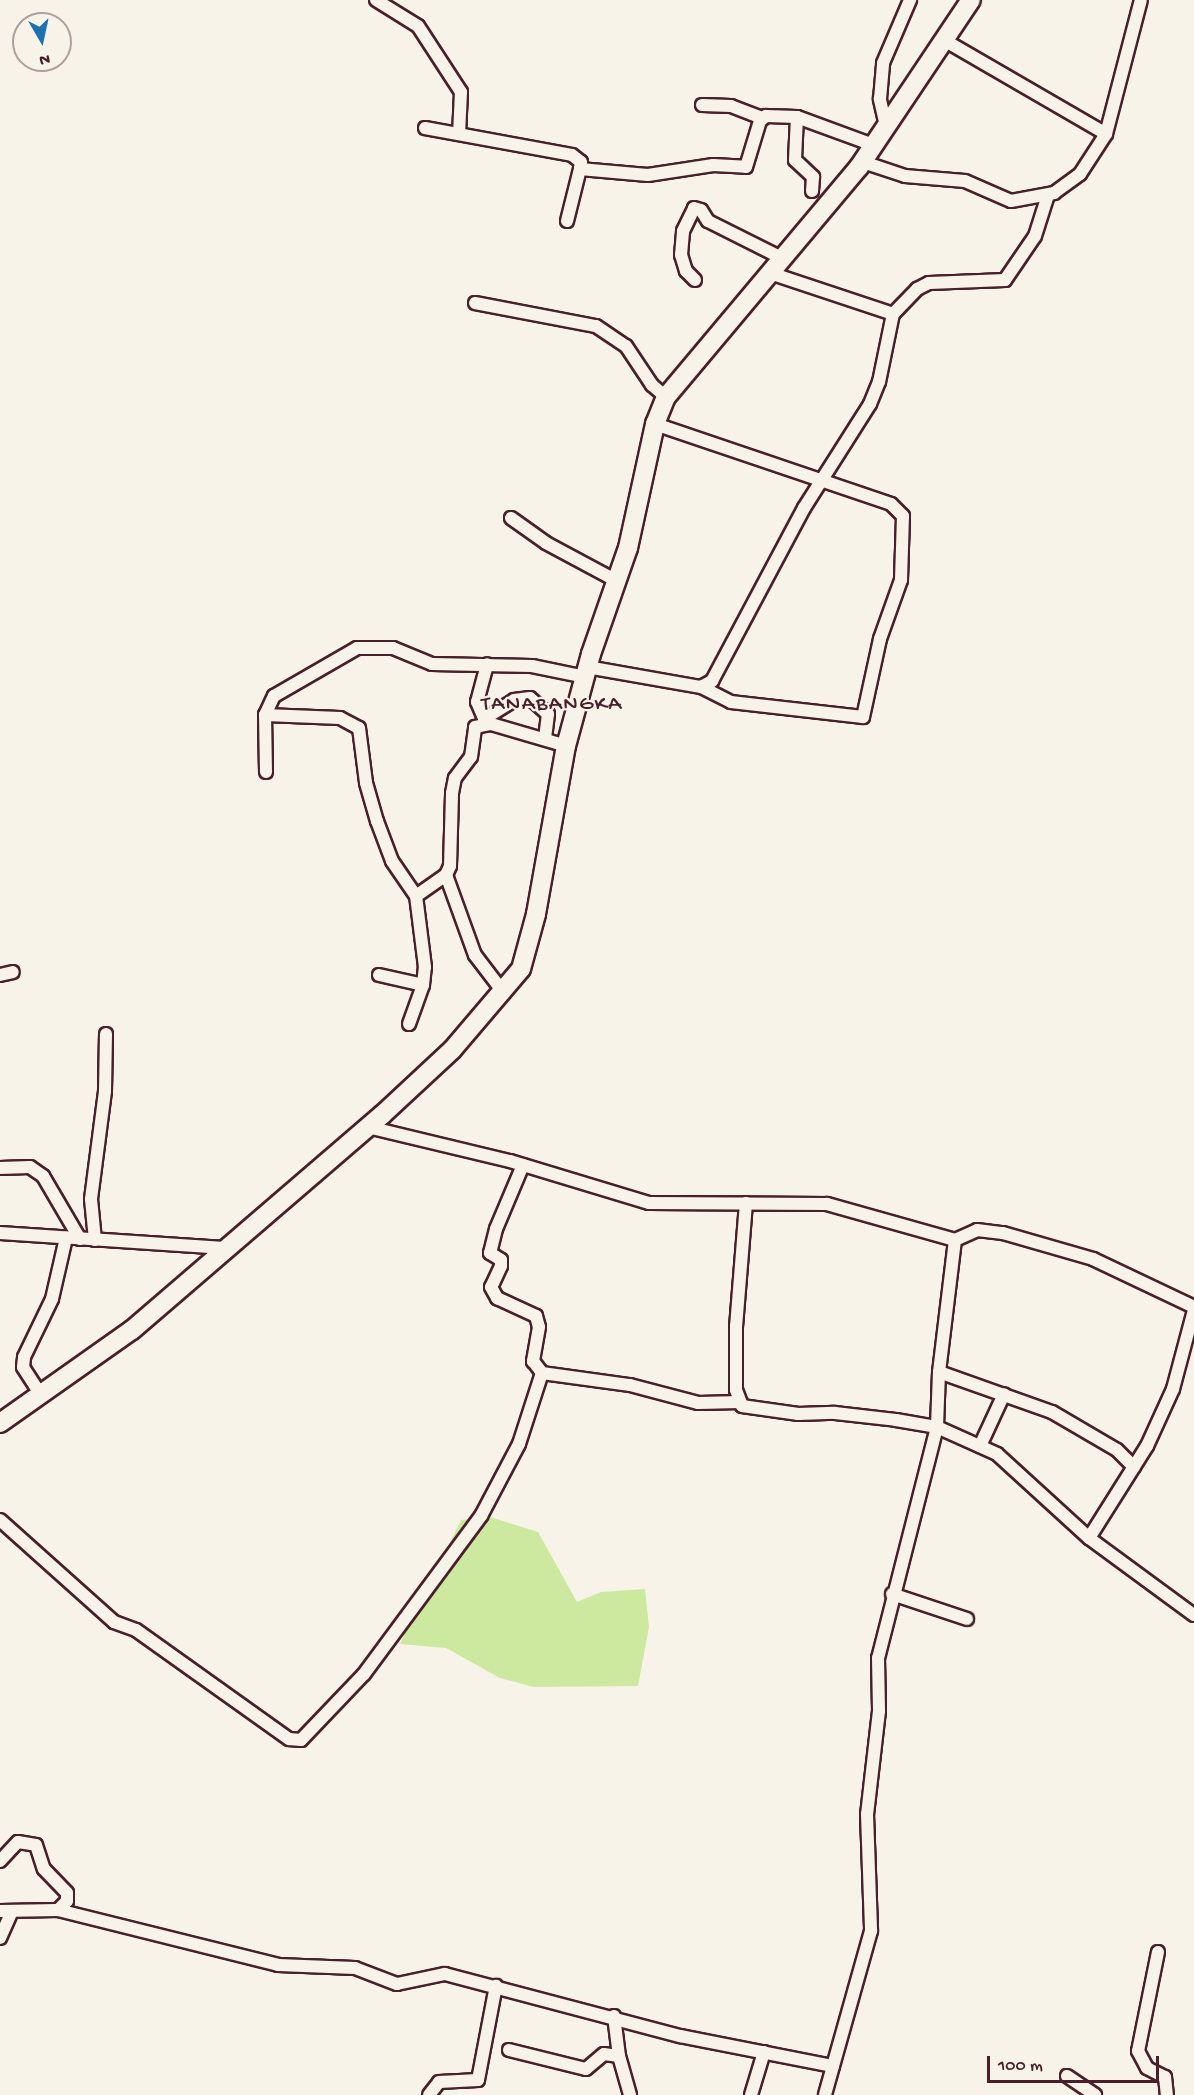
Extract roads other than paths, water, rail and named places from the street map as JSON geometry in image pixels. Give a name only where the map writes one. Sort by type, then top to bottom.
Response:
[{"type":"main road","points":[[0,1423],[132,1330],[437,1066],[504,993],[529,949],[566,746],[586,672],[617,580],[655,424],[666,397],[695,358],[773,274],[863,162],[971,0]]},
{"type":"street","points":[[376,0],[418,26],[461,92],[459,134]]},
{"type":"street","points":[[886,126],[880,99],[883,63],[891,38],[910,0]]},
{"type":"street","points":[[863,162],[905,176],[964,182],[1011,201],[1048,195],[1080,174],[1106,134],[1141,0]]},
{"type":"street","points":[[944,40],[1106,134]]},
{"type":"street","points":[[702,105],[731,106],[762,118],[797,117],[873,145]]},
{"type":"street","points":[[797,117],[795,160],[813,177],[812,191]]},
{"type":"street","points":[[580,169],[648,175],[713,165],[746,167],[762,118]]},
{"type":"street","points":[[425,128],[572,155],[581,162],[567,221]]},
{"type":"street","points":[[701,687],[716,675],[783,546],[870,404],[879,382],[893,314],[917,289],[929,283],[1005,280],[1035,236],[1048,195]]},
{"type":"street","points":[[695,279],[686,272],[681,255],[683,231],[694,208],[701,210],[708,222],[784,259]]},
{"type":"street","points":[[773,274],[893,314]]},
{"type":"street","points":[[475,303],[596,326],[626,346],[652,385],[666,397]]},
{"type":"street","points":[[266,772],[265,715],[277,693],[349,651],[367,645],[399,649],[432,664],[532,666],[586,672],[701,687],[731,702],[853,719],[866,713],[880,639],[901,580],[903,516],[898,507],[823,479],[655,424]]},
{"type":"street","points":[[511,518],[546,543],[617,580]]},
{"type":"street","points":[[485,721],[477,702],[487,664]]},
{"type":"street","points":[[416,896],[446,875],[450,866],[455,778],[471,757],[475,727],[514,700],[530,698],[548,714],[545,737]]},
{"type":"street","points":[[265,715],[340,718],[359,728],[366,783],[377,821],[392,861],[416,896],[425,967],[423,985],[409,1024]]},
{"type":"street","points":[[485,721],[545,737],[566,746]]},
{"type":"street","points":[[446,875],[475,955],[504,993]]},
{"type":"street","points":[[0,975],[13,972]]},
{"type":"street","points":[[379,975],[423,985]]},
{"type":"street","points":[[95,1240],[91,1199],[105,1091],[106,1034]]},
{"type":"street","points":[[368,1127],[523,1165],[649,1203],[746,1203],[845,1207],[955,1240],[977,1230],[1003,1233],[1093,1259],[1194,1308],[1173,1389],[1134,1467],[1089,1538]]},
{"type":"street","points":[[523,1165],[496,1229],[490,1253],[501,1260],[501,1266],[491,1287],[497,1298],[536,1316],[539,1327],[534,1361],[542,1372],[630,1385],[698,1403],[740,1402],[748,1408],[871,1416],[937,1428],[1008,1460],[1049,1505],[1089,1538],[1194,1615]]},
{"type":"street","points":[[0,1168],[30,1167],[43,1176],[80,1239]]},
{"type":"street","points":[[740,1402],[736,1318],[746,1203]]},
{"type":"street","points":[[0,1233],[224,1248]]},
{"type":"street","points":[[41,1395],[24,1367],[24,1357],[52,1299],[66,1238]]},
{"type":"street","points":[[825,2095],[871,1931],[867,1814],[879,1711],[877,1668],[892,1594],[937,1428],[939,1372],[955,1240]]},
{"type":"street","points":[[0,1520],[114,1622],[136,1630],[289,1739],[301,1740],[364,1674],[481,1516],[519,1444],[542,1372]]},
{"type":"street","points":[[939,1372],[1004,1394],[1062,1418],[1117,1450],[1134,1467]]},
{"type":"street","points":[[981,1446],[1004,1394]]},
{"type":"street","points":[[892,1594],[967,1620]]},
{"type":"street","points":[[0,1861],[18,1842],[36,1845],[44,1869],[67,1893],[67,1901],[58,1910]]},
{"type":"street","points":[[0,1938],[6,1912],[58,1910],[279,1965],[355,1968],[396,1984],[445,1974],[614,2016],[680,2036],[833,2066]]},
{"type":"street","points":[[1158,1952],[1138,2051],[1147,2068],[1165,2077],[1167,2095]]},
{"type":"street","points":[[429,2095],[439,2082],[478,2080],[496,1986]]},
{"type":"street","points":[[614,2016],[619,2056],[630,2095]]},
{"type":"street","points":[[509,2050],[586,2069],[604,2054],[619,2056]]},
{"type":"street","points":[[751,2095],[764,2052]]},
{"type":"street","points":[[1067,2076],[1095,2095]]},
{"type":"district","name":"TANABANGKA","points":[[552,706]]}]
